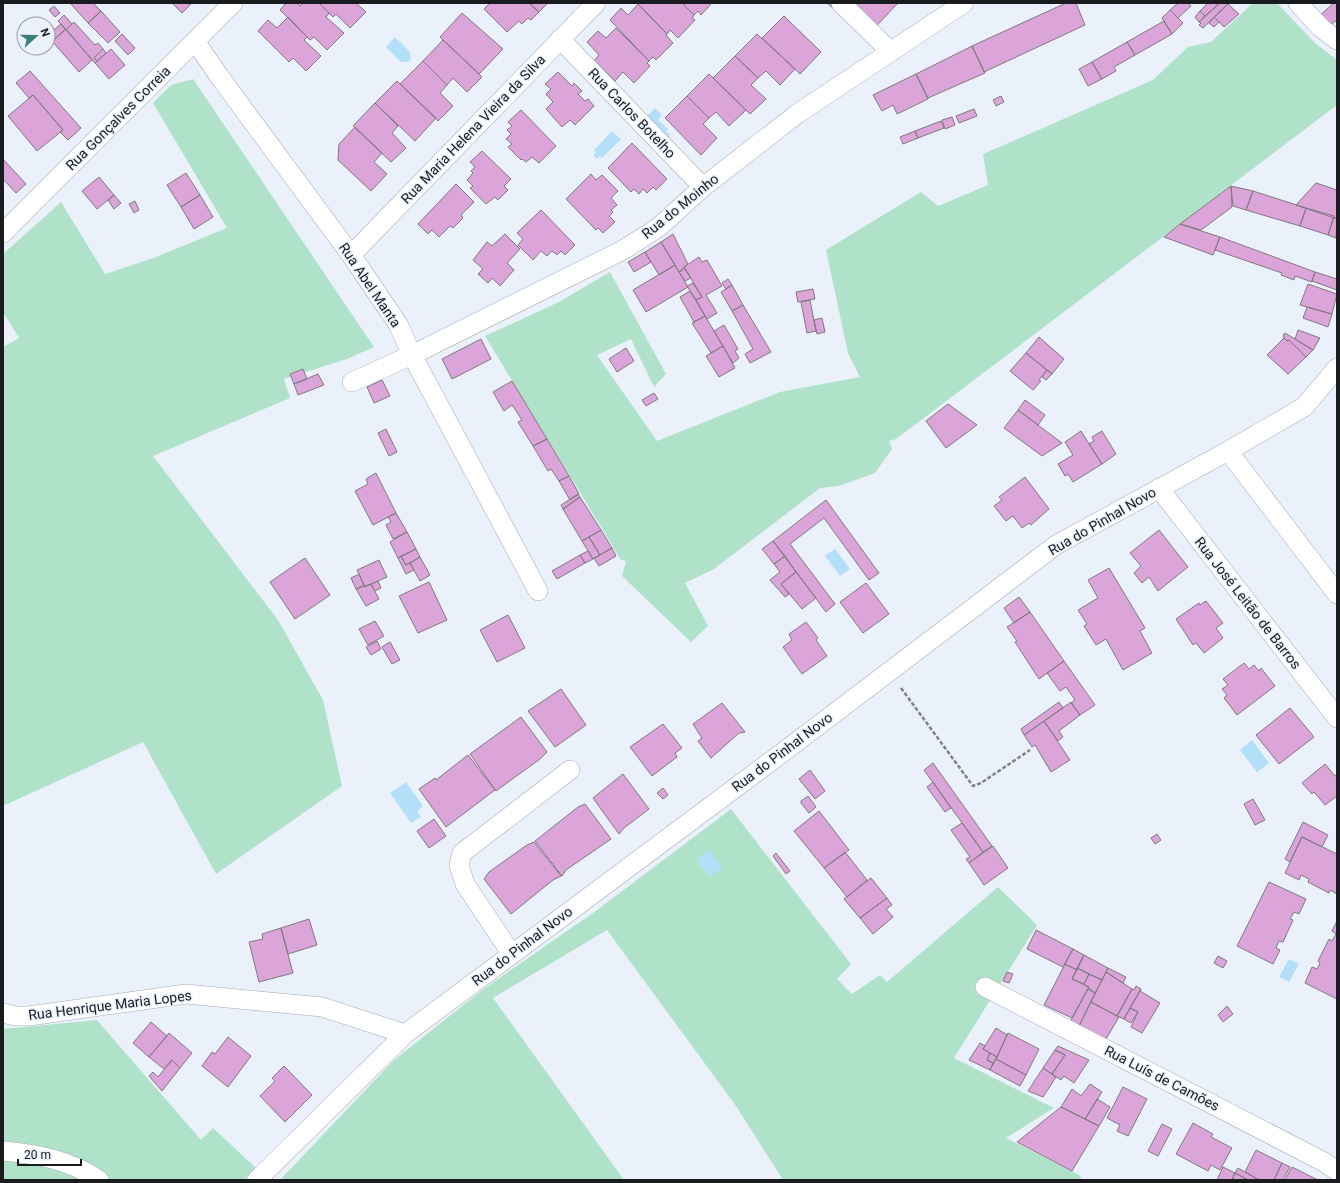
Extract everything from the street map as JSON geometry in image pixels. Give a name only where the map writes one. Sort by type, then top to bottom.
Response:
[{"type":"street","name":"Rua Gonçalves Correia","points":[[3,233],[233,3]]},
{"type":"street","name":"Rua Maria Helena Vieira da Silva","points":[[351,255],[596,3]]},
{"type":"street","points":[[841,3],[891,52]]},
{"type":"street","points":[[1298,3],[1322,28],[1337,40]]},
{"type":"street","name":"Rua do Moinho","points":[[352,382],[412,355],[623,250],[659,227],[704,187],[797,114],[891,52],[955,5]]},
{"type":"street","name":"Rua Carlos Botelho","points":[[560,39],[704,187]]},
{"type":"street","name":"Rua Abel Manta","points":[[195,41],[218,76],[351,255],[398,324],[412,355],[538,591]]},
{"type":"street","name":"Rua do Pinhal Novo","points":[[257,1180],[405,1034],[512,953],[889,672],[1056,545],[1228,451],[1304,407],[1337,368]]},
{"type":"street","points":[[1228,451],[1337,594]]},
{"type":"street","name":"Rua José Leitão de Barros","points":[[1160,488],[1337,718]]},
{"type":"street","points":[[512,953],[465,884],[460,865],[462,853],[570,770]]},
{"type":"street","name":"Rua Luís de Camões","points":[[985,987],[1324,1162],[1337,1171]]},
{"type":"street","name":"Rua Henrique Maria Lopes","points":[[3,1013],[15,1016],[29,1016],[186,994],[322,1007],[405,1034]]},
{"type":"street","points":[[3,1152],[32,1153],[63,1162],[99,1180]]},
{"type":"path","points":[[889,672],[973,786],[981,783],[1030,750]]},
{"type":"green space","points":[[1253,3],[1277,3],[1315,43],[1337,60],[1337,105],[896,439],[889,441],[892,449],[875,473],[839,486],[820,488],[714,569],[685,583],[708,626],[691,642],[622,576],[626,561],[621,560],[485,336],[559,302],[610,272],[666,374],[654,387],[631,339],[597,355],[657,441],[780,392],[860,377],[848,353],[826,250],[921,192],[938,206],[988,185],[983,154],[1153,80],[1188,47],[1211,42]]},
{"type":"green space","points":[[193,79],[374,347],[347,359],[284,379],[290,398],[153,456],[278,620],[323,700],[342,786],[216,874],[143,742],[3,806],[3,347],[19,338],[3,312],[3,254],[61,202],[105,274],[156,257],[227,228],[153,103],[171,85]]},
{"type":"green space","points":[[731,809],[851,964],[837,979],[852,994],[880,975],[887,982],[998,887],[1037,925],[954,1058],[1054,1108],[1006,1138],[1081,1176],[1080,1180],[783,1180],[736,1106],[607,930],[493,998],[624,1180],[280,1180],[393,1061],[485,988],[593,913]]},
{"type":"green space","points":[[97,1020],[201,1140],[213,1128],[256,1168],[244,1180],[3,1180],[3,1029]]},
{"type":"water","points":[[395,37],[410,52],[411,59],[408,62],[401,62],[386,47]]},
{"type":"water","points":[[655,108],[662,115],[658,120],[668,129],[666,132],[670,134],[669,137],[666,137],[665,133],[662,135],[645,118]]},
{"type":"water","points":[[612,131],[621,139],[602,158],[600,156],[597,159],[593,155],[596,152],[594,150]]},
{"type":"water","points":[[835,549],[850,569],[840,576],[825,556]]},
{"type":"water","points":[[1252,740],[1269,763],[1257,772],[1240,750]]},
{"type":"water","points":[[406,782],[423,806],[417,811],[421,817],[411,823],[390,793]]},
{"type":"water","points":[[709,850],[723,867],[710,877],[696,860]]},
{"type":"water","points":[[1289,959],[1299,964],[1289,982],[1279,977]]},
{"type":"building","points":[[70,3],[93,3],[101,11],[88,23]]},
{"type":"building","points":[[172,3],[192,3],[182,13]]},
{"type":"building","points":[[286,3],[297,3],[300,6],[303,3],[319,3],[329,13],[326,17],[344,33],[327,50],[314,37],[310,40],[280,10]]},
{"type":"building","points":[[319,3],[356,3],[366,12],[350,28],[336,14],[333,17]]},
{"type":"building","points":[[490,3],[529,3],[539,12],[531,20],[528,18],[522,24],[519,21],[507,32],[484,9]]},
{"type":"building","points":[[529,3],[546,3],[547,4],[539,12]]},
{"type":"building","points":[[637,3],[682,3],[694,15],[692,18],[695,20],[678,38],[670,30],[667,34]]},
{"type":"building","points":[[682,3],[712,3],[701,15],[698,11],[694,15]]},
{"type":"building","points":[[827,3],[898,3],[864,39],[851,26],[853,25],[835,7],[834,9]]},
{"type":"building","points":[[1066,3],[1076,3],[1085,25],[984,72],[972,46]]},
{"type":"building","points":[[1178,3],[1188,3],[1191,6],[1178,18],[1170,10]]},
{"type":"building","points":[[1208,3],[1220,3],[1205,16],[1200,11]]},
{"type":"building","points":[[1220,3],[1229,3],[1203,28],[1199,25],[1201,23],[1199,22]]},
{"type":"building","points":[[1334,3],[1337,3],[1337,20],[1329,26],[1319,16]]},
{"type":"building","points":[[638,4],[667,34],[666,35],[673,43],[656,60],[653,57],[649,61],[610,20],[621,8],[628,15]]},
{"type":"building","points":[[1228,4],[1239,14],[1224,27],[1214,17]]},
{"type":"building","points":[[54,6],[60,13],[54,16],[49,10]]},
{"type":"building","points":[[1170,10],[1183,23],[1172,34],[1162,18]]},
{"type":"building","points":[[101,11],[120,32],[108,43],[88,23]]},
{"type":"building","points":[[1200,11],[1205,16],[1199,22],[1195,17]]},
{"type":"building","points":[[462,13],[503,49],[479,74],[440,37]]},
{"type":"building","points":[[64,15],[72,24],[66,30],[58,21]]},
{"type":"building","points":[[784,16],[821,52],[800,74],[762,38]]},
{"type":"building","points":[[288,17],[307,37],[304,40],[321,56],[306,71],[293,58],[289,62],[258,31],[268,20],[277,28]]},
{"type":"building","points":[[1214,17],[1219,22],[1214,27],[1209,23]]},
{"type":"building","points":[[1164,21],[1172,34],[1135,55],[1127,42]]},
{"type":"building","points":[[74,22],[95,45],[98,43],[103,49],[94,58],[97,61],[95,63],[66,30]]},
{"type":"building","points":[[61,24],[66,29],[56,38],[56,28]]},
{"type":"building","points":[[616,28],[649,61],[647,63],[650,66],[634,83],[623,72],[615,81],[594,61],[599,55],[587,42],[598,31],[606,38]]},
{"type":"building","points":[[66,29],[92,60],[79,72],[56,46],[56,38]]},
{"type":"building","points":[[122,34],[135,48],[128,55],[115,41]]},
{"type":"building","points":[[757,34],[795,69],[780,85],[766,71],[758,78],[735,56]]},
{"type":"building","points":[[443,40],[482,77],[467,92],[453,78],[447,85],[423,61]]},
{"type":"building","points":[[1127,42],[1135,55],[1114,67],[1116,71],[1102,79],[1092,62]]},
{"type":"building","points":[[972,46],[985,73],[928,98],[916,74]]},
{"type":"building","points":[[103,49],[106,53],[97,61],[94,58]]},
{"type":"building","points":[[111,49],[125,65],[109,79],[95,63]]},
{"type":"building","points":[[735,56],[758,78],[751,85],[766,99],[750,114],[713,78]]},
{"type":"building","points":[[423,61],[447,85],[440,93],[453,106],[438,121],[400,84]]},
{"type":"building","points":[[1092,62],[1102,79],[1088,86],[1079,69]]},
{"type":"building","points":[[30,71],[81,128],[68,140],[60,132],[63,130],[33,95],[29,98],[16,83]]},
{"type":"building","points":[[558,72],[572,86],[574,83],[582,91],[578,94],[585,101],[588,99],[594,106],[575,125],[570,120],[562,127],[546,109],[553,102],[546,94],[551,89],[545,84]]},
{"type":"building","points":[[709,74],[746,110],[729,126],[716,112],[709,118],[687,96]]},
{"type":"building","points":[[916,74],[928,99],[897,114],[893,105],[882,111],[873,95]]},
{"type":"building","points":[[397,81],[436,118],[415,141],[375,103]]},
{"type":"building","points":[[33,95],[63,130],[37,151],[8,116]]},
{"type":"building","points":[[687,96],[709,118],[703,124],[717,138],[701,155],[665,118]]},
{"type":"building","points":[[1001,96],[1004,102],[996,106],[993,100]]},
{"type":"building","points":[[375,103],[398,126],[392,133],[406,148],[391,162],[353,126]]},
{"type":"building","points":[[974,109],[977,116],[959,123],[956,116]]},
{"type":"building","points":[[521,110],[556,146],[539,163],[532,157],[526,162],[522,159],[521,160],[508,147],[512,144],[506,139],[511,134],[507,130],[512,126],[508,122]]},
{"type":"building","points":[[952,117],[955,125],[945,129],[942,120]]},
{"type":"building","points":[[941,121],[944,128],[918,138],[915,131]]},
{"type":"building","points":[[355,127],[382,153],[374,162],[387,174],[371,191],[338,160],[339,144]]},
{"type":"building","points":[[915,131],[918,138],[903,144],[900,137]]},
{"type":"building","points":[[632,143],[667,179],[656,190],[653,187],[647,193],[643,189],[639,194],[634,189],[631,192],[608,168]]},
{"type":"building","points":[[482,151],[511,179],[504,186],[508,190],[498,200],[495,197],[486,204],[470,188],[473,186],[467,180],[473,173],[471,171],[475,167],[470,162]]},
{"type":"building","points":[[3,159],[26,184],[16,193],[3,179]]},
{"type":"building","points":[[186,173],[200,195],[181,207],[167,185]]},
{"type":"building","points":[[591,174],[596,180],[602,175],[618,191],[611,198],[617,205],[611,210],[613,212],[609,216],[615,222],[603,233],[598,228],[596,230],[566,199]]},
{"type":"building","points":[[99,177],[114,195],[97,209],[82,191]]},
{"type":"building","points":[[1316,183],[1337,190],[1337,219],[1296,205]]},
{"type":"building","points":[[456,184],[474,202],[461,215],[463,218],[453,228],[450,226],[439,237],[432,230],[428,234],[418,224]]},
{"type":"building","points":[[1231,186],[1253,191],[1246,210],[1233,206]]},
{"type":"building","points":[[1231,186],[1232,207],[1201,230],[1180,224]]},
{"type":"building","points":[[1253,191],[1306,208],[1300,226],[1246,210]]},
{"type":"building","points":[[114,195],[121,203],[114,209],[108,200]]},
{"type":"building","points":[[200,195],[213,217],[194,229],[181,207]]},
{"type":"building","points":[[135,201],[139,210],[134,213],[129,204]]},
{"type":"building","points":[[1306,208],[1334,216],[1328,235],[1300,226]]},
{"type":"building","points":[[541,210],[575,245],[565,255],[561,251],[557,255],[552,251],[547,256],[541,251],[533,260],[518,245],[523,239],[517,233]]},
{"type":"building","points":[[1334,217],[1337,219],[1336,238],[1328,235]]},
{"type":"building","points":[[1180,224],[1220,237],[1213,255],[1164,237]]},
{"type":"building","points":[[505,234],[520,249],[507,263],[514,270],[500,286],[492,278],[488,283],[478,274],[483,269],[473,260],[487,242],[492,246]]},
{"type":"building","points":[[673,234],[688,264],[679,272],[661,242]]},
{"type":"building","points":[[1220,237],[1315,272],[1312,282],[1295,276],[1294,280],[1281,275],[1282,273],[1215,250]]},
{"type":"building","points":[[661,242],[675,265],[659,275],[645,252]]},
{"type":"building","points":[[645,252],[651,262],[634,272],[628,262]]},
{"type":"building","points":[[699,257],[702,262],[707,260],[722,286],[706,295],[717,313],[707,319],[696,300],[702,297],[684,267]]},
{"type":"building","points":[[675,265],[688,287],[646,312],[633,290]]},
{"type":"building","points":[[685,269],[691,278],[685,281],[679,272]]},
{"type":"building","points":[[1315,272],[1337,279],[1337,290],[1312,281]]},
{"type":"building","points":[[728,279],[732,285],[726,289],[722,283]]},
{"type":"building","points":[[693,283],[702,297],[696,300],[687,286]]},
{"type":"building","points":[[1308,284],[1337,294],[1332,314],[1300,305]]},
{"type":"building","points":[[732,285],[743,305],[732,311],[721,292]]},
{"type":"building","points":[[813,289],[815,299],[798,302],[796,292]]},
{"type":"building","points":[[690,291],[705,316],[694,322],[680,297]]},
{"type":"building","points":[[810,300],[816,331],[807,333],[801,302]]},
{"type":"building","points":[[743,305],[771,352],[750,363],[745,354],[753,349],[732,311]]},
{"type":"building","points":[[1307,307],[1332,314],[1328,327],[1303,318]]},
{"type":"building","points":[[705,316],[723,346],[711,353],[692,323]]},
{"type":"building","points":[[822,318],[825,332],[817,334],[814,320]]},
{"type":"building","points":[[724,325],[738,349],[735,351],[739,358],[733,363],[714,331]]},
{"type":"building","points":[[1298,330],[1320,338],[1313,350],[1295,339]]},
{"type":"building","points":[[1285,333],[1313,350],[1306,357],[1289,340],[1287,341],[1284,338],[1283,335]]},
{"type":"building","points":[[1039,337],[1064,359],[1052,374],[1026,353]]},
{"type":"building","points":[[1284,338],[1287,341],[1289,340],[1306,357],[1288,374],[1267,355]]},
{"type":"building","points":[[481,339],[491,359],[452,379],[442,359]]},
{"type":"building","points":[[723,346],[735,368],[719,377],[706,356]]},
{"type":"building","points":[[626,348],[634,361],[617,372],[609,359]]},
{"type":"building","points":[[1026,353],[1047,370],[1039,380],[1041,381],[1033,390],[1010,371]]},
{"type":"building","points":[[303,369],[307,379],[294,384],[290,374]]},
{"type":"building","points":[[1047,370],[1052,374],[1046,380],[1042,377]]},
{"type":"building","points":[[318,374],[324,385],[298,395],[294,384]]},
{"type":"building","points":[[382,380],[390,396],[374,403],[367,387]]},
{"type":"building","points":[[512,381],[547,439],[533,446],[518,422],[522,420],[512,405],[504,411],[493,392]]},
{"type":"building","points":[[654,393],[658,399],[646,406],[642,400]]},
{"type":"building","points":[[1025,400],[1045,415],[1038,425],[1018,410]]},
{"type":"building","points":[[948,404],[977,425],[946,448],[926,421]]},
{"type":"building","points":[[1018,410],[1062,443],[1042,456],[1004,428]]},
{"type":"building","points":[[386,429],[397,452],[389,456],[378,433]]},
{"type":"building","points":[[1081,431],[1102,464],[1073,482],[1068,474],[1065,476],[1058,464],[1073,455],[1065,442]]},
{"type":"building","points":[[1102,431],[1116,454],[1102,464],[1089,444],[1094,441],[1092,437]]},
{"type":"building","points":[[547,439],[569,476],[559,481],[551,469],[548,471],[533,446]]},
{"type":"building","points":[[376,473],[396,513],[373,525],[355,491],[368,484],[366,479]]},
{"type":"building","points":[[569,476],[579,494],[570,500],[559,481]]},
{"type":"building","points":[[1025,477],[1049,509],[1031,525],[1029,523],[1022,528],[1013,516],[1006,521],[994,506],[1002,500],[999,497]]},
{"type":"building","points":[[578,494],[580,497],[563,509],[561,505]]},
{"type":"building","points":[[580,497],[601,530],[582,541],[563,509]]},
{"type":"building","points":[[826,500],[879,573],[869,580],[824,518],[790,544],[835,604],[826,612],[773,541]]},
{"type":"building","points":[[396,513],[407,532],[393,539],[386,525],[391,522],[388,517]]},
{"type":"building","points":[[601,530],[612,548],[600,555],[589,537]]},
{"type":"building","points":[[1159,530],[1188,567],[1158,591],[1149,577],[1142,583],[1134,573],[1141,566],[1130,553]]},
{"type":"building","points":[[407,532],[416,549],[398,558],[390,542]]},
{"type":"building","points":[[589,537],[600,555],[593,559],[582,541]]},
{"type":"building","points":[[773,541],[785,556],[774,564],[762,549]]},
{"type":"building","points":[[612,548],[616,556],[599,566],[594,558]]},
{"type":"building","points":[[416,549],[420,557],[406,565],[401,556]]},
{"type":"building","points":[[588,551],[593,559],[585,563],[580,555]]},
{"type":"building","points":[[580,555],[585,563],[557,579],[552,571]]},
{"type":"building","points":[[401,556],[406,565],[410,563],[414,570],[406,574],[398,558]]},
{"type":"building","points":[[785,556],[796,572],[781,584],[789,594],[785,597],[770,580],[780,572],[774,564]]},
{"type":"building","points":[[420,557],[430,575],[420,581],[410,563]]},
{"type":"building","points":[[305,558],[330,595],[295,619],[270,582]]},
{"type":"building","points":[[379,560],[387,577],[365,587],[357,570]]},
{"type":"building","points":[[1109,568],[1145,628],[1140,631],[1152,653],[1123,670],[1106,639],[1096,645],[1084,626],[1087,624],[1078,610],[1098,598],[1088,580]]},
{"type":"building","points":[[796,572],[816,598],[802,609],[781,584]]},
{"type":"building","points":[[359,574],[364,585],[356,589],[351,578]]},
{"type":"building","points":[[378,581],[381,588],[375,591],[371,584]]},
{"type":"building","points":[[429,582],[447,620],[418,633],[399,596]]},
{"type":"building","points":[[866,583],[889,614],[863,633],[840,602]]},
{"type":"building","points":[[371,584],[379,599],[366,606],[356,589]]},
{"type":"building","points":[[1019,597],[1030,612],[1014,623],[1004,608]]},
{"type":"building","points":[[1206,601],[1223,623],[1216,628],[1223,638],[1204,653],[1196,643],[1193,645],[1176,619],[1199,603],[1200,605]]},
{"type":"building","points":[[1030,612],[1064,661],[1039,679],[1007,627]]},
{"type":"building","points":[[508,615],[525,648],[497,662],[480,630]]},
{"type":"building","points":[[375,621],[384,636],[368,645],[359,629]]},
{"type":"building","points":[[806,622],[818,638],[816,640],[827,656],[802,674],[783,647],[792,640],[789,634]]},
{"type":"building","points":[[377,641],[381,649],[371,655],[366,647]]},
{"type":"building","points":[[390,642],[400,660],[392,664],[382,647]]},
{"type":"building","points":[[1064,661],[1095,705],[1080,715],[1071,703],[1075,700],[1066,687],[1060,691],[1047,673]]},
{"type":"building","points":[[1244,663],[1249,669],[1254,665],[1259,671],[1261,668],[1275,686],[1237,715],[1224,698],[1227,695],[1222,689],[1228,685],[1223,679]]},
{"type":"building","points":[[561,689],[586,725],[555,747],[528,711]]},
{"type":"building","points":[[1059,702],[1063,708],[1024,735],[1021,729]]},
{"type":"building","points":[[1071,702],[1080,715],[1059,731],[1063,737],[1058,741],[1044,721]]},
{"type":"building","points":[[722,703],[745,732],[739,733],[711,758],[698,741],[702,738],[693,724]]},
{"type":"building","points":[[1290,708],[1314,737],[1279,764],[1256,735]]},
{"type":"building","points":[[521,717],[547,752],[540,759],[496,791],[470,754]]},
{"type":"building","points":[[1044,721],[1070,760],[1051,772],[1035,745],[1032,747],[1024,735]]},
{"type":"building","points":[[663,724],[682,748],[675,753],[677,757],[652,776],[630,747]]},
{"type":"building","points":[[468,755],[495,790],[446,827],[419,789],[435,778],[436,780]]},
{"type":"building","points":[[933,763],[992,846],[983,852],[924,770]]},
{"type":"building","points":[[1325,764],[1335,776],[1337,775],[1337,796],[1325,805],[1314,792],[1312,794],[1302,783]]},
{"type":"building","points":[[810,770],[825,791],[815,799],[799,779]]},
{"type":"building","points":[[623,774],[649,809],[624,828],[619,834],[593,798]]},
{"type":"building","points":[[933,782],[951,808],[945,812],[927,787]]},
{"type":"building","points":[[663,788],[668,795],[663,799],[657,793]]},
{"type":"building","points":[[808,796],[816,807],[809,813],[801,803],[801,801]]},
{"type":"building","points":[[1253,799],[1265,820],[1255,825],[1244,804]]},
{"type":"building","points":[[585,804],[611,839],[566,870],[562,876],[535,841],[578,807]]},
{"type":"building","points":[[819,811],[849,850],[824,868],[794,831]]},
{"type":"building","points":[[434,819],[446,836],[429,848],[417,831]]},
{"type":"building","points":[[1303,822],[1328,835],[1322,847],[1302,837],[1290,862],[1285,859]]},
{"type":"building","points":[[962,823],[983,852],[969,863],[966,859],[970,857],[951,830]]},
{"type":"building","points":[[1157,834],[1161,840],[1155,844],[1151,838]]},
{"type":"building","points":[[1302,837],[1337,854],[1337,894],[1330,890],[1329,893],[1308,882],[1309,879],[1301,875],[1299,880],[1285,873]]},
{"type":"building","points":[[534,842],[561,876],[553,880],[511,914],[484,879],[489,872],[527,845]]},
{"type":"building","points":[[993,846],[1008,868],[984,885],[969,863]]},
{"type":"building","points":[[845,852],[867,880],[847,897],[824,868]]},
{"type":"building","points":[[776,853],[790,871],[786,874],[773,856]]},
{"type":"building","points":[[871,878],[887,898],[860,918],[844,899]]},
{"type":"building","points":[[1269,882],[1306,899],[1299,914],[1294,912],[1290,919],[1293,920],[1283,942],[1279,941],[1276,948],[1280,950],[1273,964],[1237,946]]},
{"type":"building","points":[[887,898],[892,905],[886,909],[893,917],[873,934],[860,918]]},
{"type":"building","points":[[309,919],[317,945],[288,954],[281,928]]},
{"type":"building","points":[[1337,921],[1337,999],[1305,983],[1312,967],[1317,969],[1320,963],[1318,961],[1329,939],[1332,941],[1336,934],[1332,931]]},
{"type":"building","points":[[281,928],[293,973],[259,982],[249,942],[263,939],[262,934]]},
{"type":"building","points":[[1036,930],[1073,949],[1063,967],[1027,949]]},
{"type":"building","points":[[1073,949],[1084,955],[1077,970],[1065,964]]},
{"type":"building","points":[[1084,955],[1108,968],[1102,980],[1077,968]]},
{"type":"building","points":[[1218,956],[1227,961],[1223,968],[1214,963]]},
{"type":"building","points":[[1065,964],[1077,970],[1072,979],[1089,987],[1072,1018],[1044,1005]]},
{"type":"building","points":[[1077,968],[1089,974],[1084,984],[1072,979]]},
{"type":"building","points":[[1108,968],[1126,977],[1123,983],[1106,972]]},
{"type":"building","points":[[1007,972],[1013,974],[1009,983],[1003,981]]},
{"type":"building","points":[[1106,972],[1132,989],[1117,1016],[1091,1002]]},
{"type":"building","points":[[1089,974],[1102,980],[1095,993],[1084,984]]},
{"type":"building","points":[[1136,986],[1141,989],[1124,1019],[1117,1016],[1132,989],[1134,990]]},
{"type":"building","points":[[1088,989],[1095,993],[1079,1026],[1069,1024]]},
{"type":"building","points":[[1141,989],[1140,991],[1160,1003],[1142,1033],[1131,1027],[1138,1012],[1130,1008]]},
{"type":"building","points":[[1091,1002],[1119,1017],[1106,1039],[1079,1026]]},
{"type":"building","points":[[1227,1006],[1233,1014],[1223,1022],[1218,1015]]},
{"type":"building","points":[[1130,1008],[1138,1012],[1131,1023],[1124,1019]]},
{"type":"building","points":[[151,1022],[167,1036],[149,1057],[133,1043]]},
{"type":"building","points":[[996,1028],[1007,1035],[997,1057],[983,1049]]},
{"type":"building","points":[[169,1033],[192,1053],[180,1068],[172,1060],[164,1069],[149,1057]]},
{"type":"building","points":[[1008,1033],[1039,1049],[1026,1075],[996,1059]]},
{"type":"building","points":[[228,1037],[251,1056],[228,1087],[202,1066],[212,1052],[215,1054]]},
{"type":"building","points":[[980,1043],[985,1046],[983,1049],[990,1053],[987,1060],[993,1063],[990,1070],[969,1060]]},
{"type":"building","points":[[1058,1046],[1089,1060],[1074,1083],[1064,1076],[1061,1080],[1052,1074],[1065,1055],[1055,1050]]},
{"type":"building","points":[[1055,1050],[1065,1055],[1052,1074],[1043,1068]]},
{"type":"building","points":[[990,1053],[997,1057],[993,1063],[987,1060]]},
{"type":"building","points":[[996,1059],[1026,1075],[1020,1086],[990,1070]]},
{"type":"building","points":[[172,1060],[180,1068],[162,1091],[149,1076],[153,1072],[158,1077]]},
{"type":"building","points":[[284,1066],[312,1095],[285,1122],[260,1096],[275,1081],[272,1078]]},
{"type":"building","points":[[1043,1068],[1056,1077],[1043,1097],[1028,1091]]},
{"type":"building","points":[[1090,1084],[1102,1092],[1085,1119],[1061,1107],[1072,1089],[1081,1096]]},
{"type":"building","points":[[1123,1087],[1147,1099],[1128,1136],[1117,1131],[1120,1125],[1107,1118]]},
{"type":"building","points":[[1097,1099],[1110,1107],[1099,1126],[1085,1119]]},
{"type":"building","points":[[1061,1107],[1099,1126],[1072,1171],[1017,1142]]},
{"type":"building","points":[[1193,1123],[1213,1134],[1211,1137],[1232,1148],[1220,1170],[1211,1165],[1208,1171],[1176,1154]]},
{"type":"building","points":[[1162,1124],[1172,1129],[1158,1156],[1148,1151]]},
{"type":"building","points":[[1256,1150],[1282,1163],[1274,1180],[1259,1180],[1245,1172]]},
{"type":"building","points":[[1282,1163],[1290,1167],[1283,1180],[1274,1180]]},
{"type":"building","points":[[1223,1167],[1235,1173],[1232,1180],[1217,1180]]},
{"type":"building","points":[[1292,1167],[1318,1180],[1285,1180]]},
{"type":"building","points":[[1238,1168],[1259,1180],[1248,1180],[1235,1173]]},
{"type":"building","points":[[1235,1173],[1248,1180],[1232,1180]]}]
